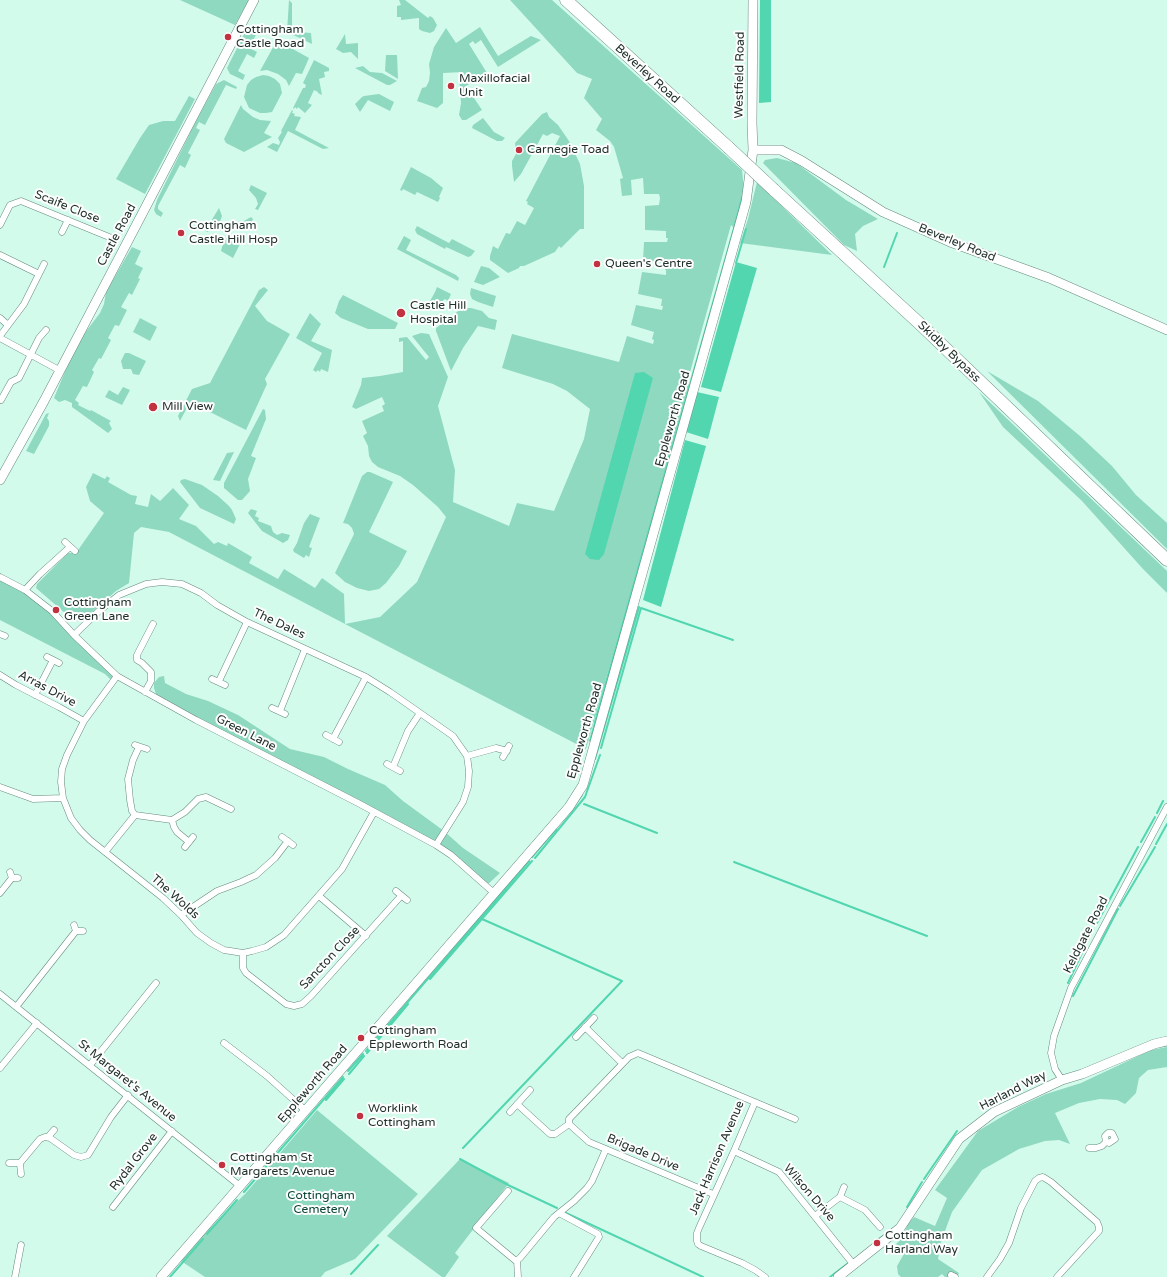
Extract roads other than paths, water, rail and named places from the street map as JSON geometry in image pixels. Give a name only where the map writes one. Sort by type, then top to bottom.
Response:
[{"type":"highway","name":"Beverley Road","points":[[566,0],[728,147]]},
{"type":"highway","name":"Skidby Bypass","points":[[728,147],[919,323],[1167,560]]},
{"type":"street","name":"Castle Road","points":[[0,480],[60,370],[254,0]]},
{"type":"street","name":"Westfield Road","points":[[753,0],[753,150]]},
{"type":"street","name":"Beverley Road","points":[[753,150],[781,150],[802,161],[883,212],[950,242],[1049,278],[1167,330]]},
{"type":"street","name":"Eppleworth Road","points":[[161,1277],[569,807],[583,785],[744,209],[753,150]]},
{"type":"street","name":"Scaife Close","points":[[0,225],[10,205],[22,201],[114,238]]},
{"type":"street","points":[[62,232],[68,220]]},
{"type":"street","points":[[0,255],[39,274]]},
{"type":"street","points":[[44,264],[24,304],[0,336],[31,355],[60,370]]},
{"type":"street","points":[[0,318],[8,325]]},
{"type":"street","points":[[1,400],[11,382],[19,378],[39,338],[46,330]]},
{"type":"street","points":[[25,590],[40,574],[72,549],[65,542]]},
{"type":"street","name":"Green Lane","points":[[0,577],[25,590],[52,611],[74,635],[117,676],[196,720],[436,845],[451,855],[494,893]]},
{"type":"street","name":"The Dales","points":[[74,635],[99,611],[119,595],[146,584],[162,582],[182,584],[201,593],[217,605],[247,622],[366,677],[454,736],[467,756]]},
{"type":"street","points":[[212,679],[222,683],[247,622]]},
{"type":"street","points":[[145,692],[151,681],[151,672],[137,660],[137,655],[153,624]]},
{"type":"street","points":[[272,708],[282,713],[305,649]]},
{"type":"street","points":[[35,695],[53,660]]},
{"type":"street","name":"Arras Drive","points":[[0,675],[84,721]]},
{"type":"street","name":"The Wolds","points":[[117,676],[84,721],[73,741],[62,768],[61,782],[63,798],[71,818],[80,830],[163,898],[197,933],[224,950],[242,953],[266,947],[284,935],[342,869],[374,812]]},
{"type":"street","points":[[333,739],[366,677]]},
{"type":"street","points":[[393,767],[408,731],[420,713]]},
{"type":"street","points":[[326,735],[339,742]]},
{"type":"street","points":[[135,816],[132,811],[128,778],[137,746],[147,749]]},
{"type":"street","points":[[436,845],[463,802],[468,787],[467,756],[496,748],[506,752]]},
{"type":"street","points":[[387,764],[400,771]]},
{"type":"street","points":[[0,787],[33,799],[63,798]]},
{"type":"street","points":[[135,816],[172,820],[185,812],[198,799],[206,797],[228,805]]},
{"type":"street","name":"Keldgate Road","points":[[1062,1080],[1055,1069],[1051,1054],[1054,1036],[1071,988],[1167,807]]},
{"type":"street","points":[[105,852],[135,816]]},
{"type":"street","points":[[172,820],[177,832],[189,842]]},
{"type":"street","points":[[181,915],[217,891],[256,875],[291,843],[282,837]]},
{"type":"street","points":[[0,893],[13,876]]},
{"type":"street","points":[[396,891],[407,900]]},
{"type":"street","points":[[319,896],[366,936]]},
{"type":"street","name":"Sancton Close","points":[[242,953],[243,968],[246,973],[286,1004],[294,1006],[302,1004],[366,936],[401,896]]},
{"type":"street","points":[[16,1007],[78,929]]},
{"type":"street","points":[[90,1065],[156,983]]},
{"type":"street","name":"St Margaret's Avenue","points":[[0,994],[240,1186]]},
{"type":"street","points":[[576,1037],[594,1018]]},
{"type":"street","points":[[0,1068],[37,1023]]},
{"type":"street","points":[[517,1104],[550,1134],[555,1134],[568,1124],[569,1119],[622,1063],[585,1027]]},
{"type":"street","name":"Harland Way","points":[[838,1277],[900,1228],[959,1139],[994,1112],[1062,1080],[1082,1074],[1154,1044],[1167,1041]]},
{"type":"street","points":[[222,1042],[267,1076],[306,1111]]},
{"type":"street","name":"Jack Harrison Avenue","points":[[622,1063],[628,1057],[638,1053],[755,1102],[697,1233],[698,1244],[742,1263],[765,1277]]},
{"type":"street","points":[[510,1112],[530,1090]]},
{"type":"street","points":[[48,1137],[74,1155],[81,1157],[88,1154],[111,1117],[128,1095]]},
{"type":"street","points":[[755,1102],[795,1119]]},
{"type":"street","name":"Brigade Drive","points":[[568,1124],[588,1142],[713,1194]]},
{"type":"street","points":[[21,1174],[20,1163],[40,1139],[48,1137],[54,1130]]},
{"type":"street","name":"Rydal Grove","points":[[113,1206],[172,1131]]},
{"type":"street","points":[[1089,1148],[1096,1148],[1106,1142]]},
{"type":"street","points":[[518,1277],[517,1260],[559,1213],[587,1188],[592,1181],[606,1149]]},
{"type":"street","name":"Wilson Drive","points":[[734,1151],[779,1172],[854,1265]]},
{"type":"street","points":[[9,1163],[20,1163]]},
{"type":"street","points":[[988,1277],[1009,1243],[1021,1208],[1035,1181],[1043,1177],[1051,1182],[1097,1222],[1099,1227],[1099,1231],[1057,1277]]},
{"type":"street","points":[[815,1216],[840,1197],[844,1187]]},
{"type":"street","points":[[508,1192],[476,1228],[514,1261],[517,1260]]},
{"type":"street","points":[[840,1197],[865,1210],[880,1227]]},
{"type":"street","points":[[559,1213],[598,1234],[599,1237],[574,1277]]},
{"type":"street","points":[[15,1277],[21,1245]]},
{"type":"waterway","points":[[734,228],[742,198]]},
{"type":"waterway","points":[[595,722],[734,228]]},
{"type":"waterway","points":[[736,263],[746,229]]},
{"type":"waterway","points":[[884,267],[897,233]]},
{"type":"waterway","points":[[595,759],[639,607]]},
{"type":"waterway","points":[[601,748],[641,608],[733,640]]},
{"type":"waterway","points":[[590,741],[595,723]]},
{"type":"waterway","points":[[535,858],[585,797],[600,755]]},
{"type":"waterway","points":[[573,808],[582,795]]},
{"type":"waterway","points":[[1157,813],[1163,801]]},
{"type":"waterway","points":[[584,804],[657,833]]},
{"type":"waterway","points":[[1141,842],[1155,817]]},
{"type":"waterway","points":[[1156,844],[1167,824]]},
{"type":"waterway","points":[[532,857],[556,829]]},
{"type":"waterway","points":[[1097,923],[1138,847]]},
{"type":"waterway","points":[[1120,906],[1155,847]]},
{"type":"waterway","points":[[376,1039],[529,861]]},
{"type":"waterway","points":[[430,979],[532,861]]},
{"type":"waterway","points":[[734,862],[927,936]]},
{"type":"waterway","points":[[1073,996],[1118,909]]},
{"type":"waterway","points":[[463,1148],[622,981],[482,919]]},
{"type":"waterway","points":[[1068,983],[1093,929]]},
{"type":"waterway","points":[[378,1040],[408,1004]]},
{"type":"waterway","points":[[366,1051],[373,1042]]},
{"type":"waterway","points":[[367,1053],[376,1042]]},
{"type":"waterway","points":[[348,1071],[363,1054]]},
{"type":"waterway","points":[[349,1074],[364,1056]]},
{"type":"waterway","points":[[244,1192],[343,1077]]},
{"type":"waterway","points":[[326,1100],[344,1079]]},
{"type":"waterway","points":[[924,1179],[957,1131]]},
{"type":"waterway","points":[[460,1159],[508,1185],[557,1208]]},
{"type":"waterway","points":[[907,1207],[922,1182]]},
{"type":"waterway","points":[[207,1234],[237,1200]]},
{"type":"waterway","points":[[566,1213],[703,1277]]},
{"type":"waterway","points":[[876,1241],[883,1236]]},
{"type":"waterway","points":[[170,1277],[203,1239]]},
{"type":"waterway","points":[[351,1274],[378,1245]]},
{"type":"waterway","points":[[830,1277],[847,1264]]},
{"type":"place","name":"Cottingham Castle Road","points":[[228,37]]},
{"type":"place","name":"Maxillofacial Unit","points":[[451,86]]},
{"type":"place","name":"Carnegie Toad","points":[[519,150]]},
{"type":"place","name":"Cottingham Castle Hill Hosp","points":[[181,233]]},
{"type":"place","name":"Queen's Centre","points":[[597,264]]},
{"type":"place","name":"Castle Hill Hospital","points":[[401,313]]},
{"type":"place","name":"Mill View","points":[[153,407]]},
{"type":"place","name":"Cottingham Green Lane","points":[[56,610]]},
{"type":"place","name":"Cottingham Eppleworth Road","points":[[361,1038]]},
{"type":"place","name":"Worklink Cottingham","points":[[360,1116]]},
{"type":"place","name":"Cottingham St Margarets Avenue","points":[[222,1165]]},
{"type":"place","name":"Cottingham Harland Way","points":[[877,1243]]},
{"type":"park label","name":"Cottingham Cemetery","points":[[321,1203]]}]
